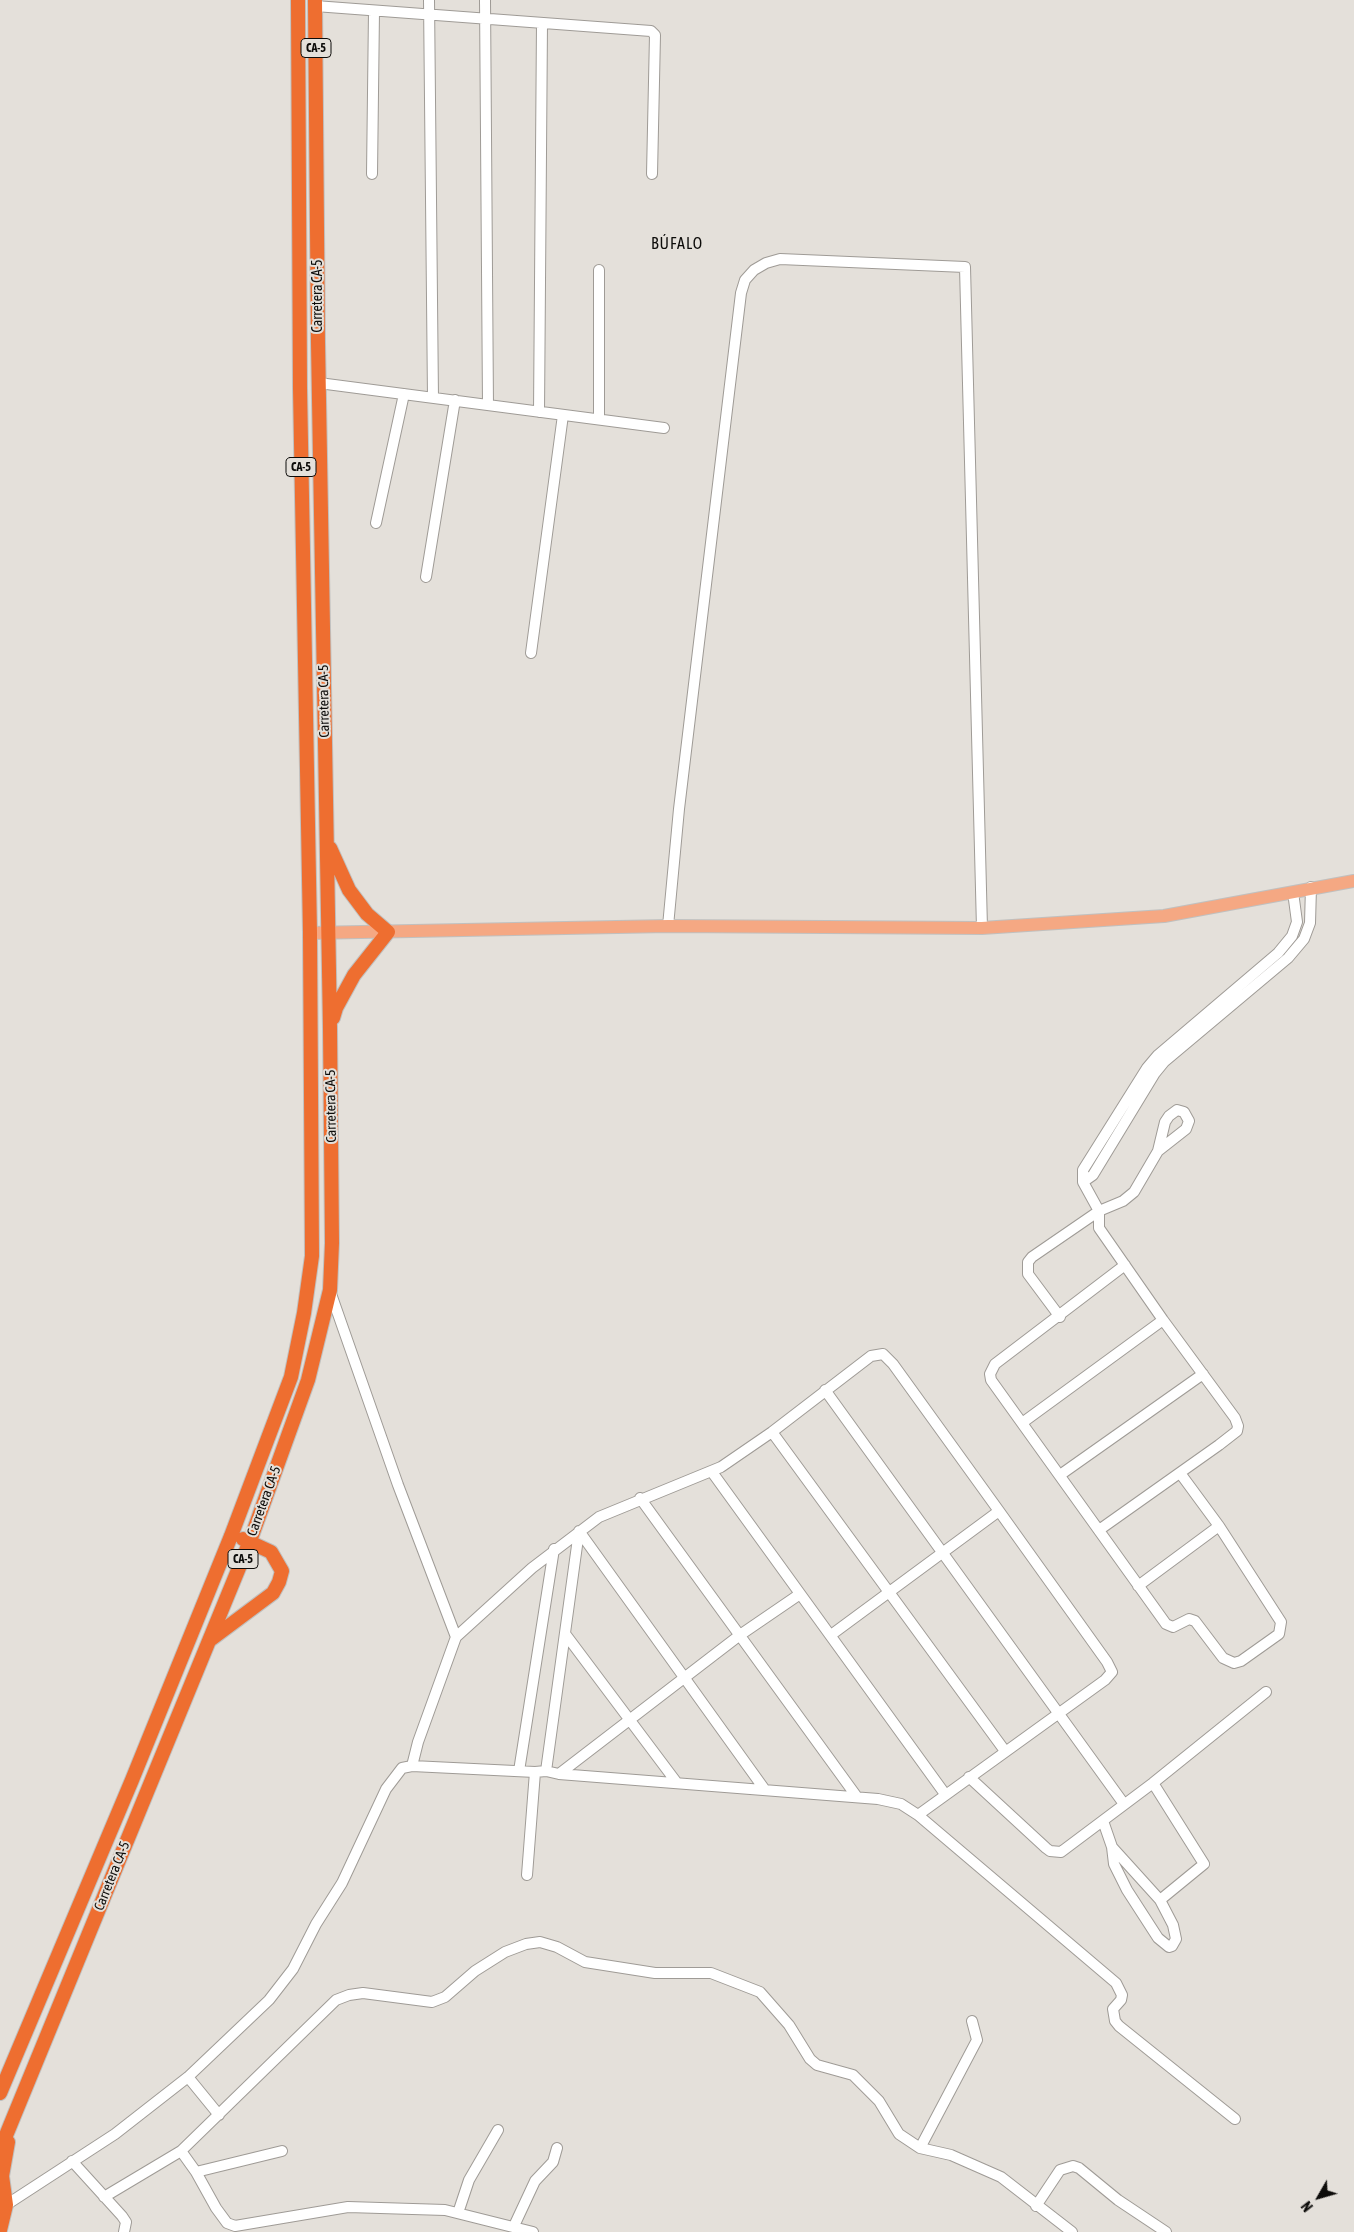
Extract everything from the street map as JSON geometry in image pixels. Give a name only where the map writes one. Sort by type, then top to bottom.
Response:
[{"type":"highway","points":[[299,0],[308,85],[311,90],[316,91]]},
{"type":"highway","name":"Carretera CA-5","points":[[0,2093],[132,1780],[231,1536],[290,1377],[304,1313],[312,1256],[310,934],[300,448],[299,0]]},
{"type":"highway","name":"Carretera CA-5","points":[[0,2150],[250,1541],[308,1380],[330,1290],[332,1244],[330,1028],[319,383],[315,3]]},
{"type":"highway","points":[[327,842],[349,890],[367,914],[388,932],[354,975],[336,1008],[330,1028]]},
{"type":"highway","points":[[209,1640],[273,1593],[282,1571],[271,1552],[250,1541],[231,1536]]},
{"type":"highway","points":[[0,2230],[6,2205],[3,2169],[11,2124]]},
{"type":"main road","points":[[310,934],[668,926],[982,928],[1164,916],[1311,887],[1354,881]]},
{"type":"street","points":[[429,0],[433,398]]},
{"type":"street","points":[[485,0],[488,405]]},
{"type":"street","points":[[315,3],[374,11],[654,33],[652,174]]},
{"type":"street","points":[[372,174],[374,11]]},
{"type":"street","points":[[539,412],[542,23]]},
{"type":"street","points":[[668,926],[679,809],[741,293],[745,280],[754,270],[766,263],[780,259],[965,267],[982,928]]},
{"type":"street","points":[[599,270],[599,419]]},
{"type":"street","points":[[319,383],[664,428]]},
{"type":"street","points":[[376,523],[404,394]]},
{"type":"street","points":[[426,577],[454,400]]},
{"type":"street","points":[[531,653],[563,415]]},
{"type":"street","points":[[1083,1182],[1093,1175],[1155,1073],[1164,1062],[1288,958],[1304,939],[1310,923],[1311,887]]},
{"type":"street","points":[[1099,1530],[1237,1431],[1238,1426],[1099,1228],[1099,1211],[1083,1182],[1083,1170],[1147,1068],[1158,1055],[1278,953],[1292,936],[1297,922],[1293,892]]},
{"type":"street","points":[[1060,1317],[1031,1279],[1027,1268],[1028,1262],[1032,1256],[1099,1211],[1123,1201],[1134,1192],[1158,1151]]},
{"type":"street","points":[[1125,1265],[992,1368],[991,1380],[1166,1624],[1173,1627],[1189,1619],[1195,1621],[1218,1652],[1229,1662],[1241,1660],[1279,1634],[1282,1627],[1279,1617],[1219,1526],[1180,1473]]},
{"type":"street","points":[[330,1290],[398,1485],[456,1636]]},
{"type":"street","points":[[1022,1423],[1162,1320]]},
{"type":"street","points":[[412,1766],[418,1742],[456,1636],[554,1549],[599,1517],[640,1498],[712,1472],[772,1432],[871,1356],[883,1354],[893,1364],[999,1511],[1112,1672],[1109,1677],[918,1815]]},
{"type":"street","points":[[1060,1475],[1202,1374]]},
{"type":"street","points":[[825,1390],[1124,1804]]},
{"type":"street","points":[[772,1432],[1005,1751]]},
{"type":"street","points":[[712,1472],[945,1794]]},
{"type":"street","points":[[640,1498],[857,1797]]},
{"type":"street","points":[[831,1635],[999,1511]]},
{"type":"street","points":[[1138,1586],[1219,1526]]},
{"type":"street","points":[[527,1875],[541,1772],[566,1635],[579,1531]]},
{"type":"street","points":[[579,1531],[765,1790]]},
{"type":"street","points":[[519,1771],[554,1549]]},
{"type":"street","points":[[559,1774],[740,1635],[800,1594]]},
{"type":"street","points":[[566,1635],[677,1783]]},
{"type":"street","points":[[969,1777],[1050,1851],[1061,1852],[1153,1783],[1266,1692]]},
{"type":"street","points":[[6,2205],[116,2134],[188,2077],[269,2000],[292,1969],[316,1924],[342,1883],[386,1789],[402,1768],[412,1766],[541,1772],[857,1797],[901,1804],[918,1815],[1116,1983],[1122,1995],[1121,2000],[1113,2009],[1115,2021],[1119,2026],[1235,2118]]},
{"type":"street","points":[[1153,1783],[1204,1864],[1160,1900]]},
{"type":"street","points":[[1103,1821],[1112,1847],[1114,1864],[1127,1890],[1152,1930],[1169,1947],[1175,1943],[1175,1933],[1171,1918],[1160,1900],[1112,1847]]},
{"type":"street","points":[[104,2197],[181,2151],[336,2000],[349,1995],[363,1993],[432,2002],[445,1997],[475,1970],[505,1952],[526,1944],[540,1942],[557,1947],[584,1962],[655,1973],[711,1973],[760,1992],[789,2024],[810,2059],[817,2065],[854,2075],[879,2101],[899,2134],[920,2148],[951,2155],[1001,2177],[1072,2232]]},
{"type":"street","points":[[920,2148],[977,2040],[972,2022]]},
{"type":"street","points":[[188,2077],[219,2115]]},
{"type":"street","points":[[458,2213],[469,2180],[498,2130]]},
{"type":"street","points":[[514,2226],[535,2181],[553,2162],[557,2148]]},
{"type":"street","points":[[181,2151],[227,2224],[235,2226],[348,2207],[445,2210],[533,2232]]},
{"type":"street","points":[[196,2172],[282,2151]]},
{"type":"street","points":[[72,2161],[126,2222],[124,2232]]},
{"type":"street","points":[[1036,2206],[1060,2170],[1073,2166],[1080,2168],[1118,2200],[1166,2232]]},
{"type":"district","name":"BÚFALO","points":[[677,244]]}]
